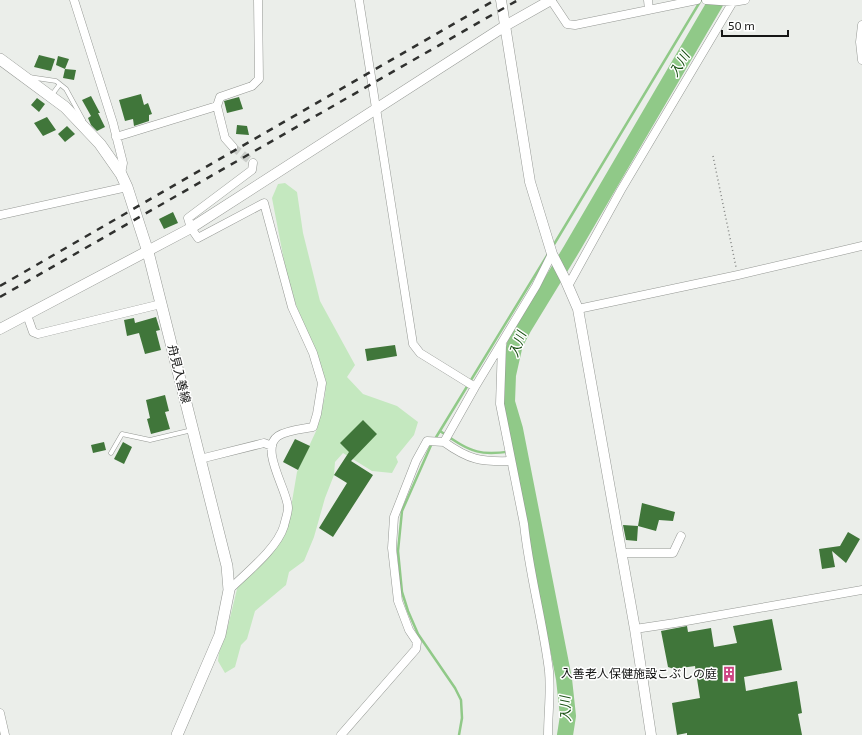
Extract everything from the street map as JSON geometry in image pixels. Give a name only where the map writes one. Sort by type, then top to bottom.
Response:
[{"type":"main road","name":"舟見入善線","points":[[0,59],[65,107],[100,144],[121,174],[127,187],[148,252],[227,566],[229,590],[220,635],[177,735]]},
{"type":"street","points":[[74,0],[124,163],[121,174]]},
{"type":"street","points":[[233,147],[225,138],[217,106],[220,97],[252,86],[259,79],[258,0]]},
{"type":"street","points":[[359,0],[413,344],[420,353],[475,387]]},
{"type":"street","points":[[500,0],[530,182],[553,256],[578,309],[635,629],[651,735]]},
{"type":"street","points":[[0,329],[191,228],[505,26],[551,0],[567,24],[575,25],[695,0]]},
{"type":"street","points":[[648,0],[649,10]]},
{"type":"street","points":[[706,0],[744,0]]},
{"type":"street","points":[[566,282],[622,190],[731,1]]},
{"type":"street","points":[[862,25],[860,42],[862,60]]},
{"type":"street","points":[[116,137],[217,106]]},
{"type":"street","points":[[229,590],[276,544],[284,527],[288,508],[271,458],[272,446],[276,437],[286,433],[313,427],[317,414],[322,383],[313,353],[292,307],[264,203],[198,238],[191,228],[188,218],[252,170],[254,163]]},
{"type":"street","points":[[0,215],[127,187]]},
{"type":"street","points":[[578,309],[738,275],[862,246]]},
{"type":"street","points":[[444,442],[553,256]]},
{"type":"street","points":[[27,315],[33,332],[38,334],[161,304]]},
{"type":"street","points":[[502,343],[500,404],[524,524],[549,671],[550,698],[548,735]]},
{"type":"street","points":[[341,735],[416,649],[417,642],[409,630],[398,601],[392,548],[394,517],[416,461],[427,441],[444,442],[457,452],[470,458],[484,461],[511,461]]},
{"type":"street","points":[[200,459],[264,443],[272,446]]},
{"type":"street","points":[[621,553],[673,553],[681,536]]},
{"type":"street","points":[[635,629],[862,590]]},
{"type":"street","points":[[0,713],[5,735]]},
{"type":"lane","points":[[23,76],[56,81],[66,89],[91,134]]},
{"type":"lane","points":[[51,97],[60,84]]},
{"type":"lane","points":[[111,453],[122,434],[150,440],[193,430]]},
{"type":"path","points":[[713,156],[738,275]]},
{"type":"green space","points":[[285,183],[297,192],[303,233],[320,301],[355,365],[347,377],[363,394],[397,406],[418,422],[414,435],[396,457],[398,462],[392,473],[372,471],[343,453],[335,462],[334,475],[325,498],[314,537],[304,561],[289,572],[286,585],[255,611],[247,639],[241,645],[235,667],[225,673],[218,661],[219,653],[228,626],[238,585],[279,544],[288,525],[297,472],[317,429],[325,396],[326,381],[296,305],[286,271],[272,198],[278,184]]},
{"type":"building","points":[[39,55],[55,59],[51,71],[34,67]]},
{"type":"building","points":[[58,56],[69,59],[65,69],[56,65]]},
{"type":"building","points":[[65,69],[76,70],[74,80],[63,78]]},
{"type":"building","points":[[141,94],[144,105],[148,103],[152,114],[149,115],[149,121],[134,126],[133,119],[125,121],[119,100]]},
{"type":"building","points":[[91,96],[100,113],[98,113],[105,127],[97,131],[91,125],[88,118],[91,116],[82,100]]},
{"type":"building","points":[[239,97],[243,109],[227,113],[224,101]]},
{"type":"building","points":[[37,98],[45,104],[39,112],[31,105]]},
{"type":"building","points":[[47,117],[56,130],[43,136],[34,123]]},
{"type":"building","points":[[237,125],[247,126],[249,135],[236,134]]},
{"type":"building","points":[[67,126],[75,134],[65,142],[58,134]]},
{"type":"building","points":[[173,212],[178,223],[164,229],[159,219]]},
{"type":"building","points":[[156,317],[160,330],[156,331],[161,350],[145,354],[139,333],[127,336],[124,320],[134,318],[135,323]]},
{"type":"building","points":[[395,345],[397,356],[367,361],[365,349]]},
{"type":"building","points":[[165,395],[169,411],[165,412],[170,429],[151,434],[147,419],[150,418],[146,400]]},
{"type":"building","points":[[363,420],[377,434],[351,461],[373,475],[333,537],[319,528],[347,483],[334,475],[349,452],[340,443]]},
{"type":"building","points":[[295,439],[310,446],[298,470],[283,462]]},
{"type":"building","points":[[104,442],[106,450],[93,453],[91,445]]},
{"type":"building","points":[[123,442],[132,447],[124,464],[114,459]]},
{"type":"building","points":[[642,503],[675,512],[673,521],[659,520],[656,531],[638,526]]},
{"type":"building","points":[[623,525],[638,526],[637,541],[626,540]]},
{"type":"building","points":[[848,532],[860,539],[846,563],[832,551],[835,567],[822,569],[819,549],[840,546]]},
{"type":"building","name":"入善老人保健施設こぶしの庭","points":[[772,619],[782,670],[744,677],[746,691],[797,681],[802,713],[798,714],[802,735],[687,735],[687,733],[677,735],[672,703],[700,698],[695,666],[674,669],[668,667],[661,631],[687,626],[688,632],[711,628],[714,647],[737,643],[733,626]]},
{"type":"waterway","points":[[553,246],[701,0]]},
{"type":"waterway","name":"入川","points":[[565,735],[568,716],[564,679],[515,429],[507,402],[508,375],[515,344],[524,327],[571,250],[717,0]]},
{"type":"waterway","points":[[435,439],[548,254]]},
{"type":"waterway","points":[[440,431],[469,449],[485,453],[519,450]]},
{"type":"waterway","points":[[432,443],[402,511],[398,551],[402,592],[408,611],[418,634],[455,688],[461,700],[462,718],[459,735]]},
{"type":"tunnel","points":[[233,147],[253,163]]},
{"type":"railway","points":[[0,286],[495,0]]},
{"type":"railway","points":[[0,297],[518,0]]},
{"type":"place","name":"入善老人保健施設こぶしの庭","points":[[729,674]]}]
